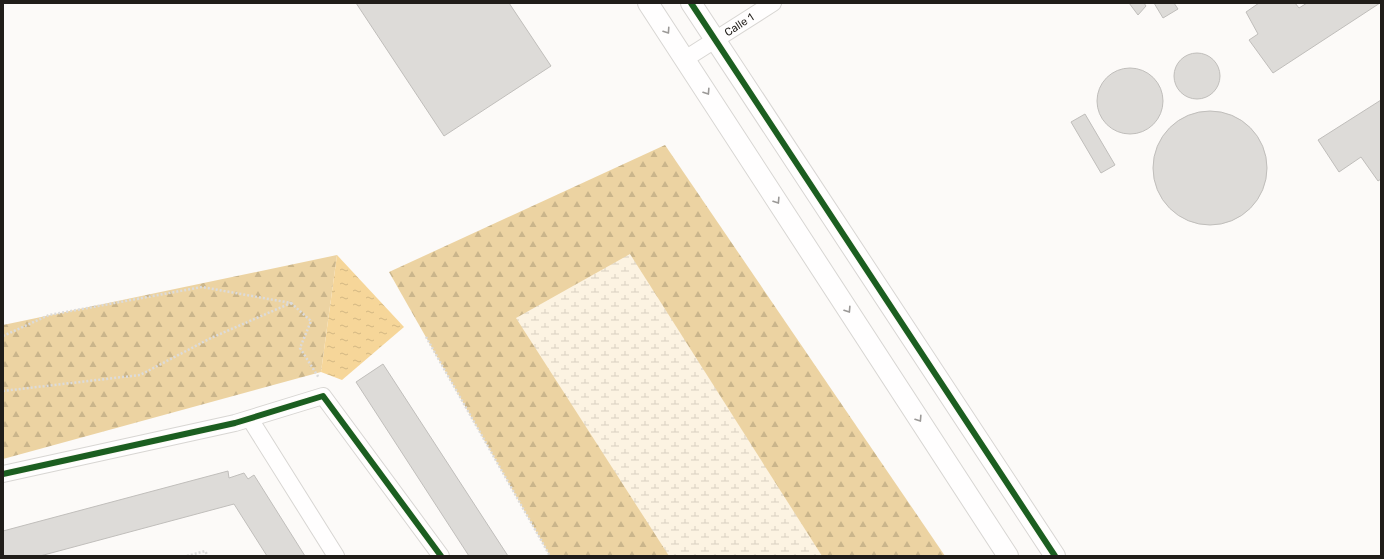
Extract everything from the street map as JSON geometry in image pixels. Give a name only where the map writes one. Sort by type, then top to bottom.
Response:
[{"type":"street","points":[[648,3],[1008,556]]},
{"type":"street","points":[[691,3],[1055,556]]},
{"type":"street","name":"Calle 1","points":[[685,59],[773,3]]},
{"type":"street","points":[[3,474],[236,423],[323,396],[441,556]]},
{"type":"street","points":[[250,419],[336,556]]},
{"type":"path","points":[[3,336],[49,315],[202,287],[291,303],[311,321],[300,348],[320,379]]},
{"type":"path","points":[[3,391],[140,375],[211,338],[291,303]]},
{"type":"path","points":[[426,337],[550,556]]},
{"type":"path","points":[[186,556],[205,551],[208,556]]},
{"type":"green space","points":[[665,145],[945,556],[550,556],[389,272]]},
{"type":"green space","points":[[630,254],[822,556],[669,556],[516,318]]},
{"type":"green space","points":[[337,255],[321,372],[3,459],[3,325]]},
{"type":"water","points":[[337,255],[404,327],[342,380],[321,372]]},
{"type":"building","points":[[356,3],[509,3],[551,66],[444,136]]},
{"type":"building","points":[[1129,3],[1144,3],[1146,6],[1138,15]]},
{"type":"building","points":[[1154,3],[1174,3],[1178,9],[1163,18]]},
{"type":"building","points":[[1259,3],[1295,3],[1299,8],[1307,3],[1380,3],[1273,73],[1249,40],[1258,34],[1246,12]]},
{"type":"building","points":[[1197,53],[1210,57],[1216,63],[1220,76],[1216,89],[1210,95],[1197,99],[1184,95],[1178,89],[1174,76],[1178,63],[1184,57]]},
{"type":"building","points":[[1130,68],[1143,71],[1153,78],[1160,88],[1163,101],[1160,114],[1153,124],[1143,131],[1130,134],[1117,131],[1107,124],[1100,114],[1097,101],[1100,88],[1107,78],[1117,71]]},
{"type":"building","points":[[1381,100],[1381,179],[1378,181],[1361,157],[1339,172],[1318,140]]},
{"type":"building","points":[[1210,111],[1232,116],[1250,128],[1262,146],[1267,168],[1262,190],[1250,208],[1232,220],[1210,225],[1188,220],[1170,208],[1158,190],[1153,168],[1158,146],[1170,128],[1188,116]]},
{"type":"building","points":[[1085,114],[1115,165],[1101,173],[1071,122]]},
{"type":"building","points":[[383,364],[508,556],[469,556],[356,382]]},
{"type":"building","points":[[228,471],[229,478],[244,473],[248,479],[254,475],[305,556],[267,556],[234,504],[40,556],[3,556],[3,531]]},
{"type":"cycle path","points":[[691,3],[1055,556]]},
{"type":"cycle path","points":[[3,474],[235,423],[323,396],[441,556]]}]
